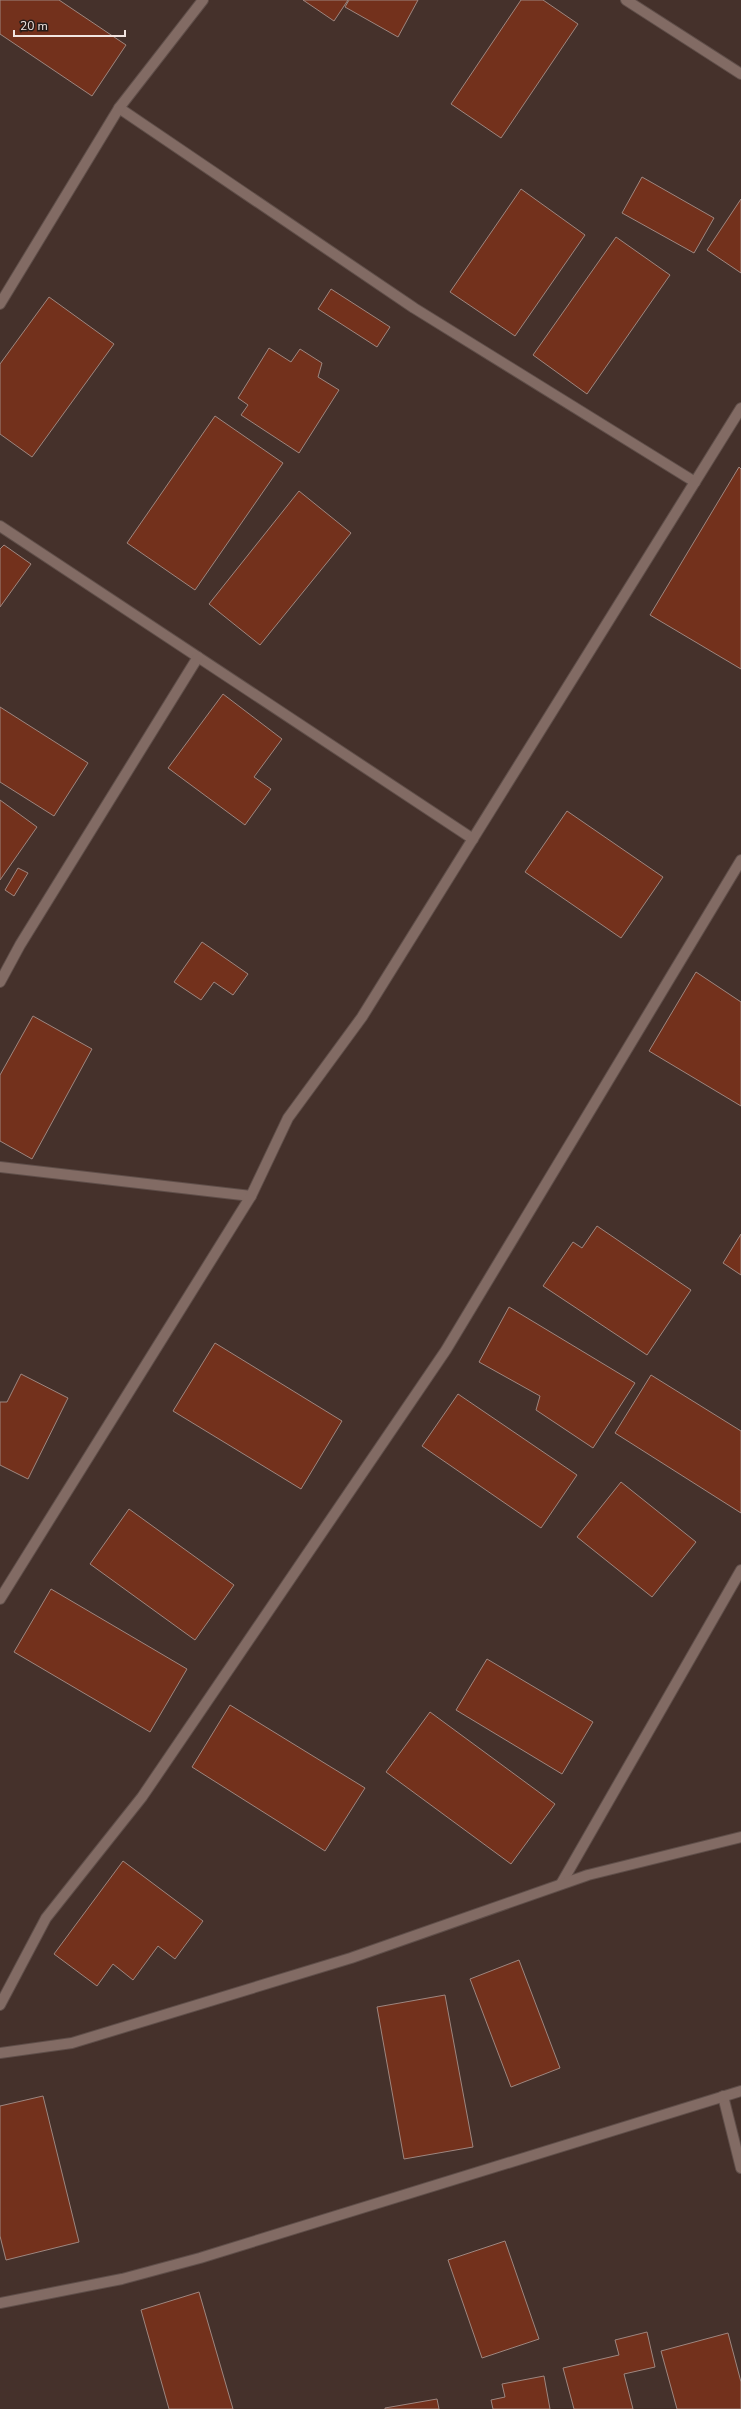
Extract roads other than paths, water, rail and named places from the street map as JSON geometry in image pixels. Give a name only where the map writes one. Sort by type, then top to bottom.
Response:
[{"type":"street","points":[[0,304],[119,108],[203,0]]},
{"type":"street","points":[[626,0],[741,74]]},
{"type":"street","points":[[119,108],[414,308],[695,482]]},
{"type":"street","points":[[0,1599],[251,1196],[288,1118],[362,1017],[741,408]]},
{"type":"street","points":[[0,526],[473,839]]},
{"type":"street","points":[[0,982],[20,945],[198,657]]},
{"type":"street","points":[[0,2005],[46,1918],[142,1797],[446,1350],[741,860]]},
{"type":"street","points":[[0,1167],[251,1196]]},
{"type":"street","points":[[561,1884],[741,1570]]},
{"type":"street","points":[[0,2053],[80,2040],[351,1958],[588,1875],[741,1837]]},
{"type":"street","points":[[0,2303],[122,2279],[200,2258],[741,2091]]},
{"type":"street","points":[[723,2096],[741,2168]]}]
